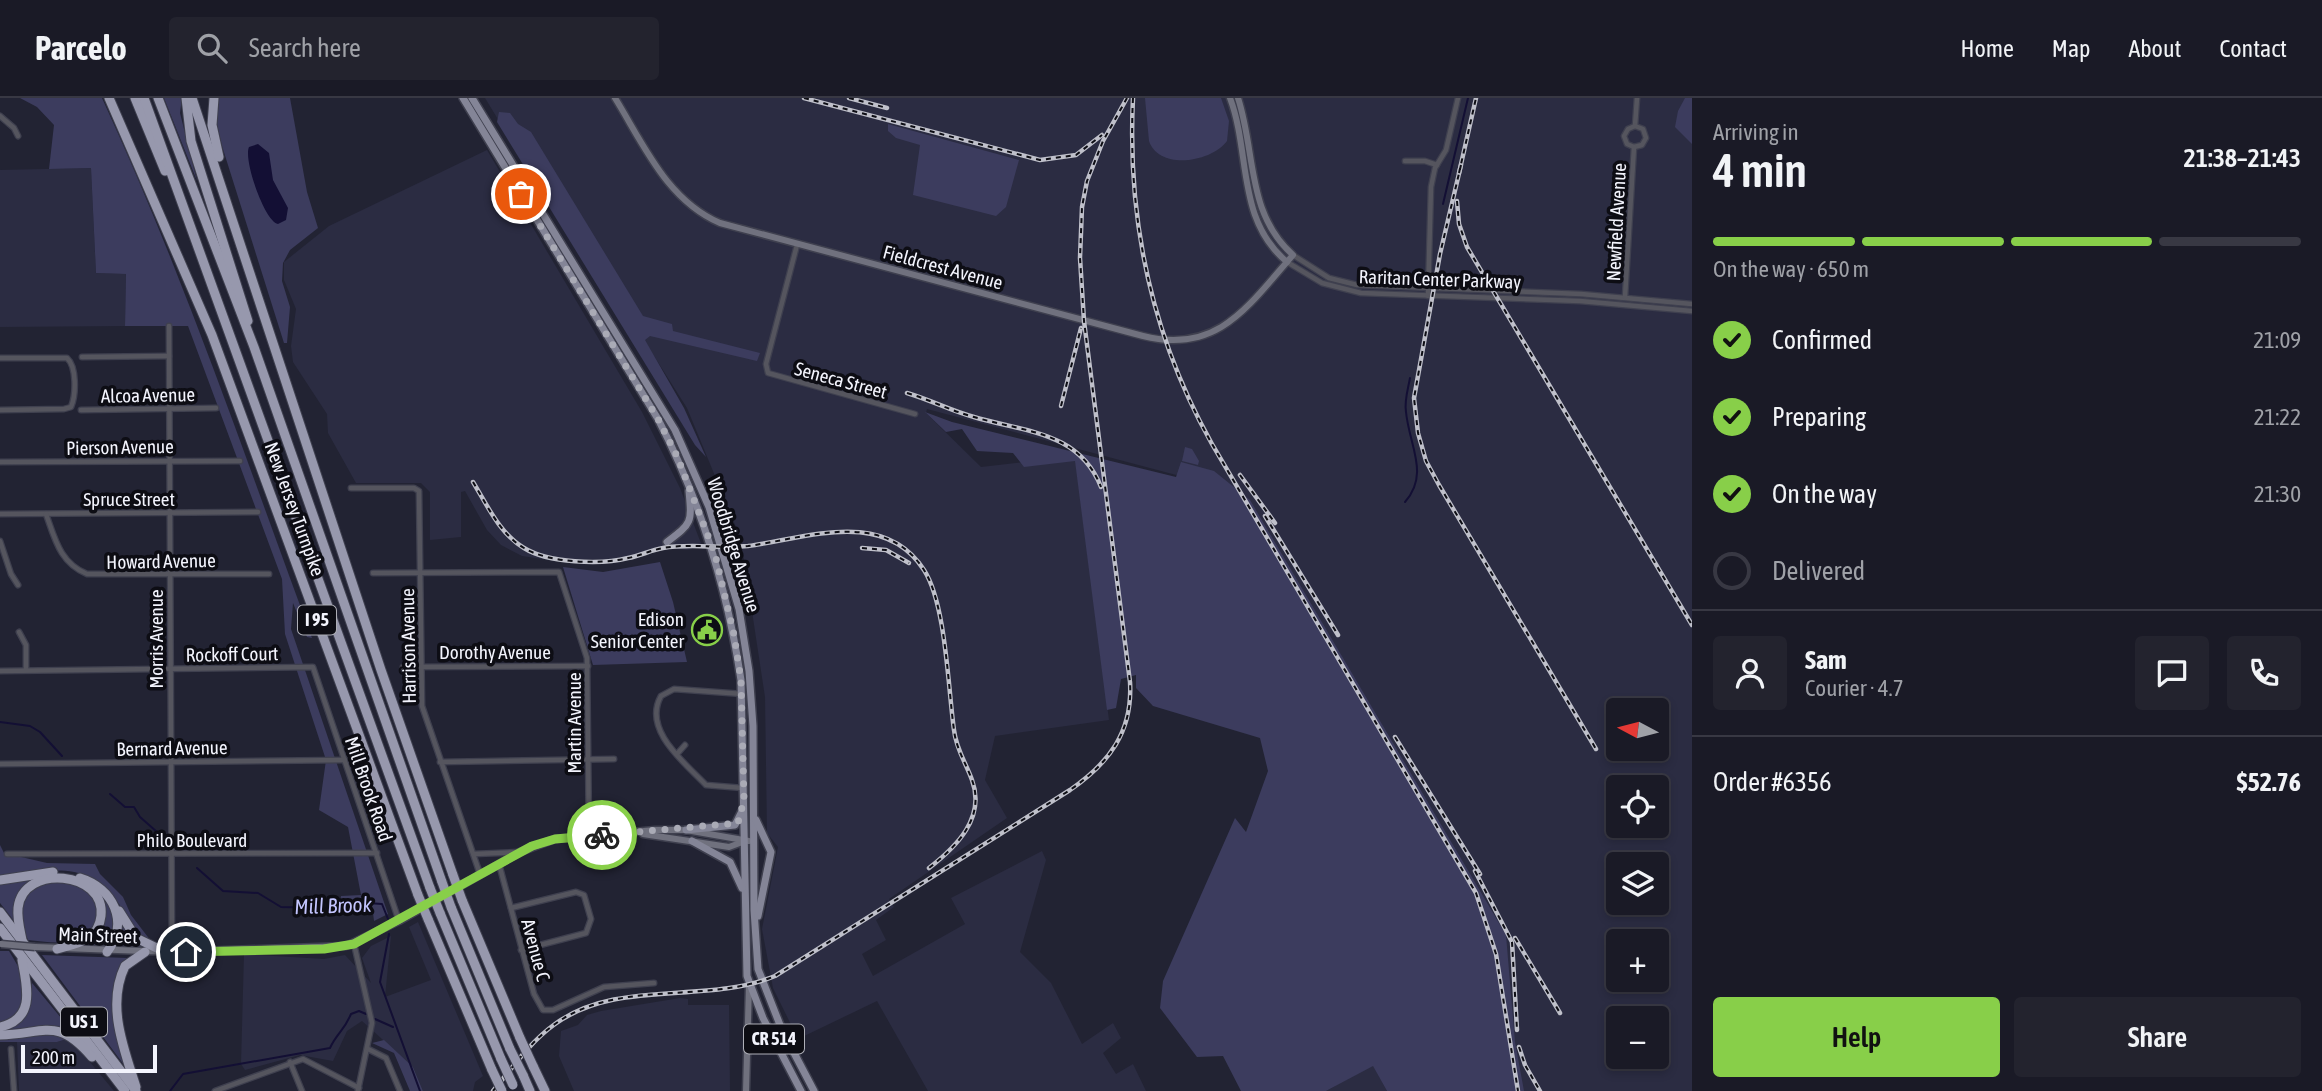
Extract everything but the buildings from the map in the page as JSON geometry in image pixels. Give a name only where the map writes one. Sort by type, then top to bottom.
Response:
[{"type":"highway","name":"New Jersey Turnpike","points":[[107,98],[114,108],[212,335],[418,895],[502,1091]]},
{"type":"highway","points":[[135,98],[175,193],[188,214]]},
{"type":"highway","name":"New Jersey Turnpike","points":[[144,98],[430,888],[515,1088]]},
{"type":"highway","name":"New Jersey Turnpike","points":[[158,98],[254,347],[451,907],[530,1091]]},
{"type":"highway","points":[[214,98],[212,125],[223,170],[222,183]]},
{"type":"highway","name":"New Jersey Turnpike","points":[[188,100],[222,183],[346,566],[462,900],[545,1091]]},
{"type":"highway","points":[[188,100],[191,141],[240,290],[254,347]]},
{"type":"highway","points":[[0,880],[66,873],[103,887],[134,936],[168,952]]},
{"type":"highway","points":[[23,942],[18,912],[26,890],[46,879],[72,880],[84,884],[96,895],[101,918],[98,927],[88,938],[57,949]]},
{"type":"highway","points":[[107,952],[117,928],[114,903]]},
{"type":"highway","name":"US 1","points":[[0,912],[137,1091]]},
{"type":"highway","name":"US 1","points":[[0,928],[125,1091]]},
{"type":"highway","points":[[137,1091],[122,1044],[118,1004],[123,970],[129,962],[145,952]]},
{"type":"highway","points":[[0,1027],[19,1017],[28,1002],[22,956]]},
{"type":"highway","points":[[0,1035],[47,1028],[62,1031],[74,1038],[97,1063],[105,1065]]},
{"type":"main road","name":"Woodbridge Avenue","points":[[463,98],[658,419],[689,483],[724,589],[734,635],[741,694],[743,807],[750,841],[758,969],[764,991],[814,1091]]},
{"type":"main road","name":"Woodbridge Avenue","points":[[473,98],[675,430],[693,466],[733,588],[751,694],[754,813],[744,897],[748,985],[801,1091]]},
{"type":"main road","points":[[667,542],[684,531],[689,523],[692,513],[689,483]]},
{"type":"main road","points":[[686,830],[734,825],[743,807]]},
{"type":"main road","points":[[754,813],[771,852],[755,933]]},
{"type":"main road","points":[[692,841],[730,862],[738,875],[744,897]]},
{"type":"main road","points":[[750,841],[768,844]]},
{"type":"street","name":"Fieldcrest Avenue","points":[[615,98],[668,184],[687,203],[723,225],[1169,341],[1200,338],[1228,324],[1293,256]]},
{"type":"street","name":"Raritan Center Parkway","points":[[1230,98],[1252,213],[1265,237],[1287,262],[1315,280],[1343,290],[1428,296],[1575,300],[1692,311]]},
{"type":"street","name":"Raritan Center Parkway","points":[[1238,98],[1259,204],[1275,236],[1293,256],[1321,274],[1344,283],[1625,297],[1692,304]]},
{"type":"street","points":[[1428,296],[1430,197],[1437,165],[1446,150],[1458,98]]},
{"type":"street","name":"Newfield Avenue","points":[[1635,126],[1637,98]]},
{"type":"street","points":[[0,116],[14,128],[18,136]]},
{"type":"street","name":"Newfield Avenue","points":[[1635,126],[1643,129],[1646,137],[1642,145],[1634,148],[1627,144],[1624,136],[1628,129],[1635,126]]},
{"type":"street","name":"Newfield Avenue","points":[[1625,297],[1634,148]]},
{"type":"street","points":[[1405,161],[1425,161],[1437,165]]},
{"type":"street","name":"Seneca Street","points":[[797,245],[765,366],[768,373],[915,414]]},
{"type":"street","name":"Morris Avenue","points":[[168,952],[173,854],[169,326]]},
{"type":"street","points":[[82,356],[169,356]]},
{"type":"street","points":[[0,358],[67,358],[73,366],[74,400],[71,407],[64,410],[0,410]]},
{"type":"street","name":"Alcoa Avenue","points":[[80,410],[216,408]]},
{"type":"street","name":"Pierson Avenue","points":[[0,462],[240,461]]},
{"type":"street","name":"Harrison Avenue","points":[[351,488],[414,488],[419,491],[422,706],[481,874]]},
{"type":"street","name":"Spruce Street","points":[[0,514],[258,512]]},
{"type":"street","name":"Howard Avenue","points":[[46,514],[61,553],[79,571],[101,576],[269,574]]},
{"type":"street","points":[[0,541],[11,574],[18,584]]},
{"type":"street","name":"Martin Avenue","points":[[420,573],[559,572],[588,666],[589,835]]},
{"type":"street","points":[[373,573],[420,573]]},
{"type":"street","points":[[19,632],[26,645],[26,670]]},
{"type":"street","name":"Dorothy Avenue","points":[[402,667],[588,666]]},
{"type":"street","name":"Rockoff Court","points":[[0,671],[313,667]]},
{"type":"street","name":"Mill Brook Road","points":[[313,667],[400,921]]},
{"type":"street","points":[[744,788],[706,785],[664,740],[659,727],[657,706],[661,696],[674,689],[751,694]]},
{"type":"street","points":[[677,754],[685,745]]},
{"type":"street","points":[[440,762],[614,759]]},
{"type":"street","name":"Bernard Avenue","points":[[0,764],[345,760]]},
{"type":"street","name":"Main Street","points":[[1,944],[107,952],[324,949],[354,944],[400,921],[520,852],[543,842],[589,835],[686,830],[750,841]]},
{"type":"street","name":"Main Street","points":[[630,833],[729,847],[750,841]]},
{"type":"street","points":[[474,854],[520,852]]},
{"type":"street","name":"Philo Boulevard","points":[[7,854],[377,853]]},
{"type":"street","name":"Avenue C","points":[[499,864],[536,1002],[543,1010],[553,1010],[604,987],[654,983]]},
{"type":"street","points":[[511,908],[576,892],[584,895],[592,919],[586,933],[522,950]]},
{"type":"street","points":[[215,1091],[290,1062],[306,1060],[358,1090],[372,1023],[354,944]]},
{"type":"street","points":[[746,1091],[748,985]]},
{"type":"street","points":[[11,1049],[14,1091]]},
{"type":"street","points":[[368,1049],[386,1058],[400,1091]]},
{"type":"street","points":[[290,1062],[302,1091]]},
{"type":"shaded area","points":[[20,98],[102,98],[132,164],[212,366],[312,638],[307,637],[293,603],[291,629],[388,914],[374,921],[373,913],[339,910],[341,896],[361,895],[348,827],[319,810],[326,760],[285,634],[282,579],[188,326],[125,326],[126,274],[96,273],[91,168],[49,169],[54,125],[37,107]]},
{"type":"shaded area","points":[[164,98],[182,98],[180,113],[197,181]]},
{"type":"shaded area","points":[[219,98],[290,98],[307,192],[318,228],[290,250],[283,263],[282,281],[290,307],[287,343],[284,343],[222,146],[217,124]]},
{"type":"shaded area","points":[[485,98],[1692,98],[1692,1091],[1511,1091],[1229,489],[927,409],[926,413],[981,467],[1075,456],[1109,720],[995,736],[985,780],[1007,818],[889,899],[894,907],[876,920],[886,940],[862,954],[873,976],[965,924],[951,898],[1042,851],[1046,860],[1020,952],[1051,983],[1082,1044],[1113,1023],[1121,1038],[1103,1053],[1116,1074],[1133,1064],[1146,1091],[928,1091],[877,1001],[798,1039],[773,988],[762,929],[778,847],[767,833],[765,697],[741,539],[687,408],[647,345],[638,349]]},
{"type":"shaded area","points":[[1145,98],[1221,98],[1229,121],[1227,141],[1210,154],[1198,158],[1174,160],[1163,157],[1149,141]]},
{"type":"shaded area","points":[[1685,98],[1692,98],[1692,144],[1675,127],[1678,111]]},
{"type":"shaded area","points":[[499,112],[510,113],[518,124],[531,132],[643,316],[672,324],[673,331],[760,353],[757,361],[650,336],[645,340],[684,408],[706,457],[695,445],[497,122]]},
{"type":"shaded area","points":[[888,124],[1019,160],[1006,207],[996,216],[913,195],[920,145],[896,138],[888,131]]},
{"type":"shaded area","points":[[258,144],[269,153],[273,180],[288,208],[286,220],[278,224],[267,213],[252,177],[249,147]]},
{"type":"shaded area","points":[[487,150],[642,412],[680,488],[702,546],[687,550],[668,547],[619,560],[542,559],[522,556],[501,545],[487,530],[465,491],[461,492],[461,537],[430,540],[430,492],[421,483],[356,483],[328,433],[327,414],[293,362],[291,346],[296,309],[284,280],[284,262],[329,226]]},
{"type":"shaded area","points":[[91,168],[96,273],[126,274],[125,326],[0,327],[0,170]]},
{"type":"shaded area","points":[[925,412],[952,422],[1176,477],[1181,462],[1214,471],[1250,500],[1506,935],[1515,1042],[1524,1091],[1387,1091],[1373,1066],[1326,1091],[1241,1091],[1223,1056],[1197,1057],[1160,1008],[1163,981],[1235,818],[1246,832],[1268,771],[1260,738],[1153,706],[1136,688],[1136,675],[1121,679],[1116,708],[1107,710],[1075,461],[1024,467],[1013,453],[977,451],[962,429],[946,432]]},
{"type":"shaded area","points":[[1185,447],[1192,449],[1199,461],[1198,465],[1182,461]]},
{"type":"shaded area","points":[[660,562],[673,602],[687,662],[593,665],[563,567],[603,572]]},
{"type":"shaded area","points":[[0,845],[4,853],[47,863],[95,864],[100,874],[123,897],[131,915],[154,945],[138,932],[107,889],[81,874],[50,871],[0,877]]},
{"type":"shaded area","points":[[36,878],[19,893],[14,921],[0,903],[0,883]]},
{"type":"shaded area","points":[[63,881],[82,887],[93,898],[97,918],[93,930],[74,941],[28,940],[21,916],[25,898],[39,886]]},
{"type":"shaded area","points":[[97,888],[111,909],[113,931],[106,947],[80,946],[95,935],[102,922],[103,906]]},
{"type":"shaded area","points":[[119,914],[129,934],[142,947],[114,947]]},
{"type":"shaded area","points":[[418,922],[483,1076],[475,1082],[473,1091],[423,1091],[413,1067],[362,1021],[347,1031],[333,1061],[300,1055],[245,1070],[241,1064],[244,954],[324,959],[345,955],[371,983],[362,958],[371,946],[391,936],[385,997],[431,980],[409,927]]},
{"type":"shaded area","points":[[0,951],[9,951],[22,973],[23,1008],[9,1021],[0,1024]]},
{"type":"shaded area","points":[[42,955],[128,958],[115,981],[113,995],[115,1024],[124,1065]]},
{"type":"shaded area","points":[[32,983],[77,1037],[51,1026],[1,1030],[26,1012],[31,1000]]},
{"type":"shaded area","points":[[688,999],[688,1005],[729,1005],[730,1091],[574,1091],[559,1056],[561,1031],[578,1025],[587,1015],[601,1011]]},
{"type":"shaded area","points":[[50,1031],[70,1038],[57,1042],[0,1042],[0,1038]]},
{"type":"shaded area","points":[[70,1038],[114,1091],[19,1091],[17,1042],[57,1042]]},
{"type":"shaded area","points":[[384,1040],[413,1067],[423,1091],[410,1091],[394,1053],[372,1043]]},
{"type":"shaded area","points":[[1373,1065],[1387,1091],[1326,1091]]},
{"type":"waterway","points":[[1443,204],[1468,98]]},
{"type":"waterway","points":[[1405,502],[1416,481],[1417,470],[1406,408],[1410,378]]},
{"type":"waterway","name":"Mill Brook","points":[[0,722],[30,726],[40,732],[62,756]]},
{"type":"waterway","name":"Mill Brook","points":[[110,794],[125,807],[134,807],[140,817],[165,839]]},
{"type":"waterway","name":"Mill Brook","points":[[197,868],[223,891],[258,893],[281,907],[363,909],[368,903],[382,904],[388,919]]},
{"type":"waterway","name":"Mill Brook","points":[[389,934],[380,982],[420,1091]]},
{"type":"waterway","points":[[170,1091],[183,1074],[330,1048],[351,1014],[359,1011],[366,1014]]},
{"type":"waterway","points":[[375,1019],[393,1027]]},
{"type":"railway","points":[[804,98],[1040,160],[1076,155],[1102,135]]},
{"type":"railway","points":[[849,98],[887,108]]},
{"type":"railway","points":[[493,1091],[538,1038],[555,1024],[580,1010],[634,996],[720,989],[748,985],[775,976],[1070,790],[1096,769],[1116,745],[1127,716],[1130,682],[1084,321],[1080,258],[1082,207],[1087,181],[1103,141],[1127,98]]},
{"type":"railway","points":[[1133,98],[1134,188],[1140,233],[1159,320],[1174,362],[1212,444],[1476,893],[1496,954],[1518,1091]]},
{"type":"railway","points":[[1459,173],[1476,98]]},
{"type":"railway","points":[[1461,165],[1440,254],[1414,398],[1418,433],[1426,461],[1439,485],[1596,749]]},
{"type":"railway","points":[[1457,201],[1459,224],[1467,247],[1692,625]]},
{"type":"railway","points":[[1061,406],[1081,328]]},
{"type":"railway","points":[[907,393],[966,415],[1030,431],[1064,444],[1079,455],[1101,487]]},
{"type":"railway","points":[[1240,475],[1275,523]]},
{"type":"railway","points":[[473,482],[495,518],[515,542],[534,553],[560,560],[604,562],[674,547],[748,546],[843,532],[866,533],[888,539],[907,551],[924,570],[937,603],[942,624],[955,737],[975,794],[975,807],[966,830],[949,851],[929,868]]},
{"type":"railway","points":[[1265,516],[1338,635]]},
{"type":"railway","points":[[862,548],[886,550],[909,563]]},
{"type":"railway","points":[[1395,737],[1480,874]]},
{"type":"railway","points":[[1475,871],[1512,942],[1517,1030]]},
{"type":"railway","points":[[1515,938],[1560,1013]]},
{"type":"railway","points":[[1519,1047],[1525,1065],[1540,1091]]},
{"type":"way so far","points":[[521,194],[658,419],[677,456],[716,560],[734,635],[741,680],[744,800],[738,823],[686,830],[602,835]]},
{"type":"place","name":"Edison Senior Center","points":[[707,630]]},
{"type":"route","points":[[186,952],[324,949],[354,944],[532,846],[555,839],[602,835]]}]
